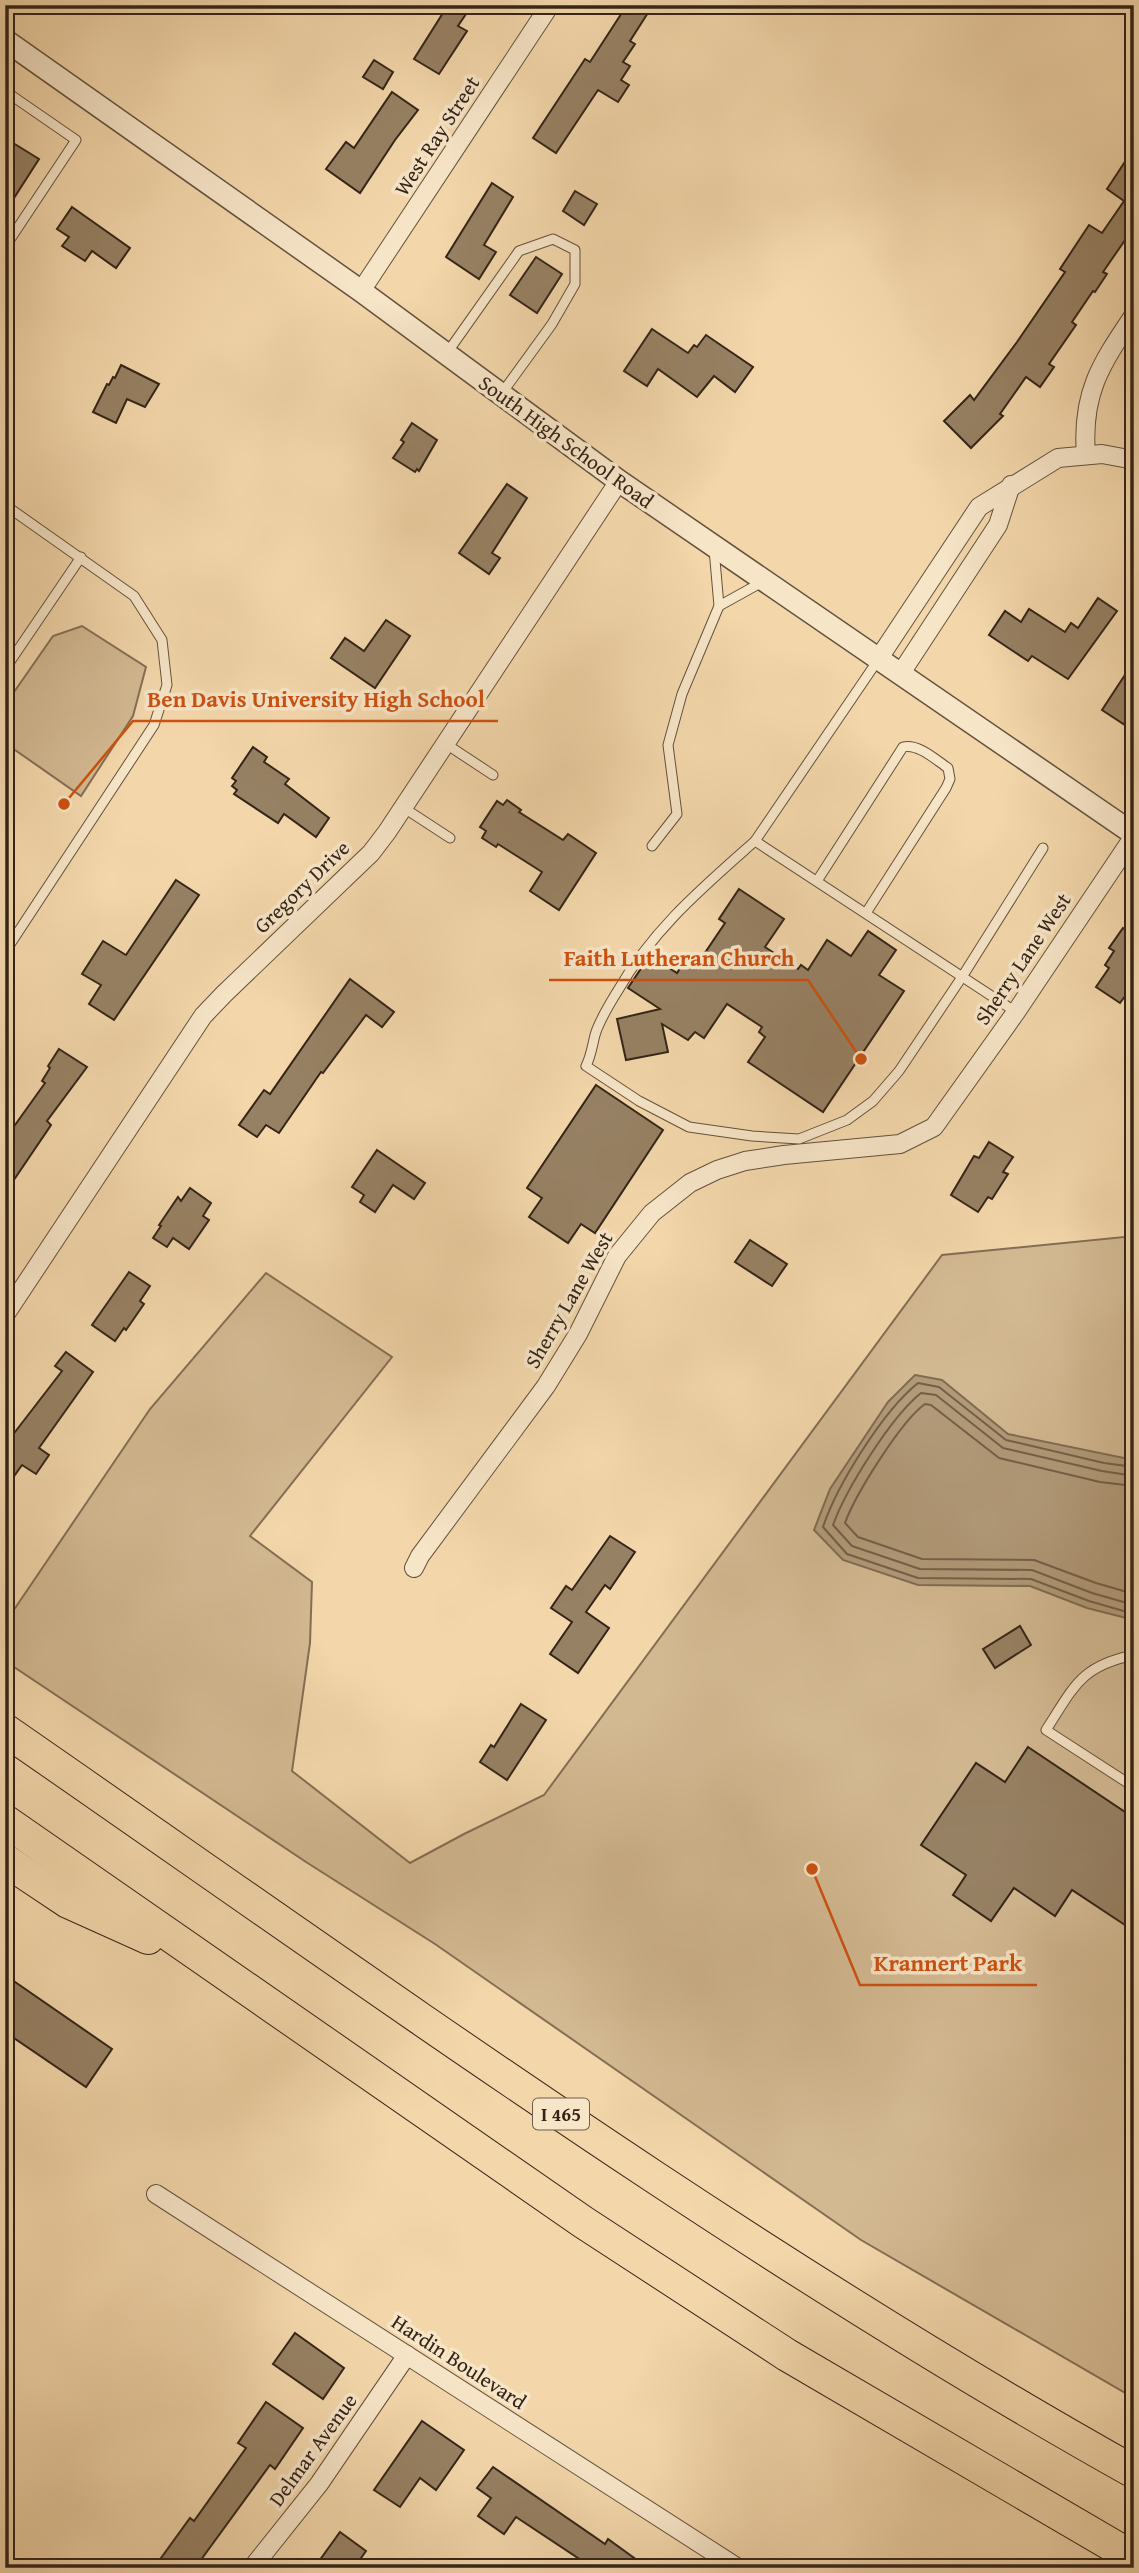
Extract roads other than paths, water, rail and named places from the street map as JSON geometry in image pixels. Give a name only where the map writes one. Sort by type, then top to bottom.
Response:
[{"type":"highway","name":"I 465","points":[[5,1730],[444,2034],[740,2233],[1010,2401],[1134,2472]]},
{"type":"highway","points":[[5,1821],[583,2222],[788,2355],[1134,2558]]},
{"type":"highway","points":[[5,1860],[68,1902],[222,1972]]},
{"type":"street","name":"West Ray Street","points":[[361,291],[550,5]]},
{"type":"street","name":"South High School Road","points":[[5,40],[361,291],[620,481],[1134,835]]},
{"type":"street","points":[[1086,455],[1086,411],[1097,375],[1102,362],[1134,314]]},
{"type":"street","points":[[879,658],[979,507],[1058,458],[1102,454],[1134,460]]},
{"type":"street","name":"Gregory Drive","points":[[5,1315],[204,1016],[370,853],[404,808],[620,481]]},
{"type":"street","points":[[901,673],[998,525],[1012,485]]},
{"type":"street","name":"Sherry Lane West","points":[[414,1568],[420,1556],[546,1386],[578,1334],[612,1264],[652,1213],[690,1184],[717,1170],[745,1161],[784,1154],[900,1144],[933,1127],[1016,1012],[1134,835]]},
{"type":"street","name":"Hardin Boulevard","points":[[156,2194],[738,2568]]},
{"type":"street","name":"Delmar Avenue","points":[[252,2568],[319,2484],[407,2355]]},
{"type":"lane","points":[[5,92],[76,140],[5,247]]},
{"type":"lane","points":[[447,354],[519,251],[554,239],[575,250],[575,284],[552,324],[501,394]]},
{"type":"lane","points":[[5,505],[134,596],[162,640],[167,685],[154,725],[5,951]]},
{"type":"lane","points":[[652,846],[677,814],[668,745],[681,694],[719,606],[714,547]]},
{"type":"lane","points":[[5,669],[81,557]]},
{"type":"lane","points":[[719,606],[765,581]]},
{"type":"lane","points":[[879,658],[755,841],[682,905],[639,957],[595,1033],[593,1052],[586,1066],[639,1101],[689,1127],[752,1136],[799,1139],[848,1120],[873,1101],[899,1071],[1043,849]]},
{"type":"lane","points":[[446,744],[494,775]]},
{"type":"lane","points":[[817,881],[903,747],[909,745],[920,750],[948,768],[950,779],[946,788],[866,913]]},
{"type":"lane","points":[[404,808],[450,838]]},
{"type":"lane","points":[[755,841],[1016,1012]]},
{"type":"lane","points":[[1134,1655],[1110,1660],[1080,1678],[1046,1730],[1134,1787]]},
{"type":"water","points":[[915,1375],[942,1380],[1008,1434],[1134,1460],[1134,1620],[1087,1608],[1030,1586],[918,1585],[843,1560],[814,1530],[830,1489],[888,1402]]},
{"type":"place","name":"Ben Davis University High School","points":[[64,804]]},
{"type":"place","name":"Faith Lutheran Church","points":[[861,1059]]},
{"type":"place","name":"Krannert Park","points":[[812,1869]]}]
